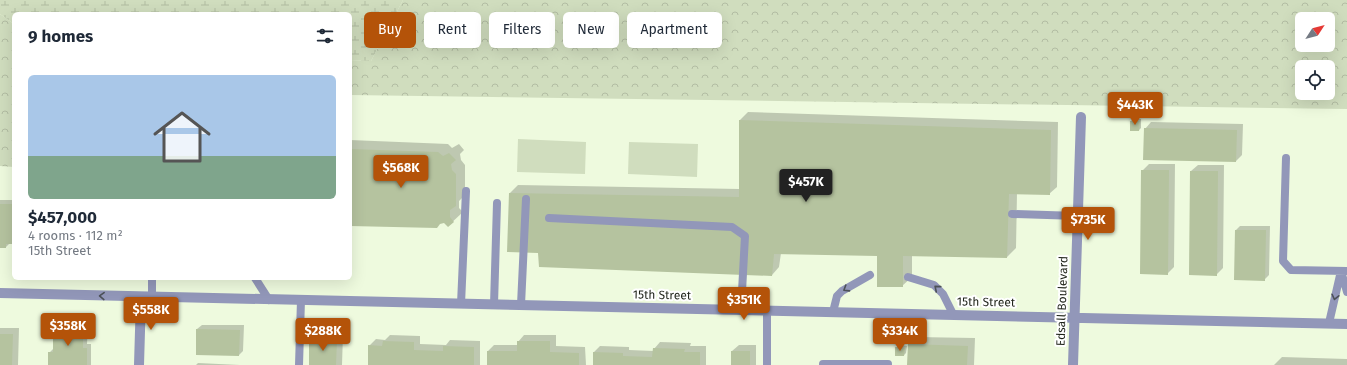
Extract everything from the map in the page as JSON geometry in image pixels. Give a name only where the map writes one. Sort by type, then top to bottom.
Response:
[{"type":"street","name":"Edsall Boulevard","points":[[1073,365],[1081,117]]},
{"type":"street","name":"15th Street","points":[[0,293],[1347,324]]},
{"type":"street","points":[[139,365],[140,297]]},
{"type":"lane","points":[[1286,158],[1283,261],[1291,270],[1344,271]]},
{"type":"lane","points":[[461,304],[466,191]]},
{"type":"lane","points":[[521,305],[526,199]]},
{"type":"lane","points":[[494,304],[497,203]]},
{"type":"lane","points":[[1012,214],[1078,216]]},
{"type":"lane","points":[[549,218],[732,227],[745,236],[741,310]]},
{"type":"lane","points":[[1344,271],[1347,292]]},
{"type":"lane","points":[[1329,323],[1344,271]]},
{"type":"lane","points":[[833,312],[837,296],[842,291],[870,275]]},
{"type":"lane","points":[[908,277],[934,285],[944,294],[953,314]]},
{"type":"lane","points":[[152,280],[152,297]]},
{"type":"lane","points":[[256,280],[269,300]]},
{"type":"lane","points":[[299,365],[301,300]]},
{"type":"lane","points":[[767,310],[767,365]]},
{"type":"lane","points":[[823,365],[888,364]]},
{"type":"green space","points":[[0,0],[403,0],[397,12],[364,12],[364,48],[378,48],[371,61],[352,60],[352,12],[12,12],[12,23],[0,14]]},
{"type":"green space","points":[[403,0],[1347,0],[1347,109],[352,95],[352,60],[371,61],[378,48],[416,48],[416,12],[397,12]]},
{"type":"green space","points":[[0,14],[12,23],[12,167],[0,166]]},
{"type":"green space","points":[[518,139],[586,142],[585,174],[517,172]]},
{"type":"green space","points":[[629,142],[698,144],[697,177],[628,174]]},
{"type":"building","points":[[739,120],[1051,130],[1050,195],[1009,194],[1007,258],[903,256],[903,287],[877,287],[877,256],[774,254],[772,276],[539,267],[538,253],[507,252],[509,193],[739,197]]},
{"type":"building","points":[[1130,121],[1140,121],[1139,131],[1130,131]]},
{"type":"building","points":[[1144,128],[1237,130],[1236,162],[1143,160]]},
{"type":"building","points":[[352,149],[438,152],[443,156],[449,153],[456,160],[451,164],[452,170],[456,174],[456,206],[450,210],[450,217],[454,222],[448,227],[444,223],[440,224],[437,228],[352,226]]},
{"type":"building","points":[[1141,170],[1169,170],[1168,275],[1140,274]]},
{"type":"building","points":[[1190,171],[1218,171],[1217,276],[1189,275]]},
{"type":"building","points":[[0,204],[12,204],[12,244],[6,244],[6,248],[0,248]]},
{"type":"building","points":[[1235,230],[1266,230],[1265,281],[1234,280]]},
{"type":"building","points":[[53,327],[83,327],[83,348],[87,348],[87,365],[48,365],[48,352],[53,352]]},
{"type":"building","points":[[196,329],[240,330],[239,356],[196,355]]},
{"type":"building","points":[[0,334],[13,334],[12,365],[0,365]]},
{"type":"building","points":[[309,339],[337,340],[336,365],[309,365]]},
{"type":"building","points":[[383,341],[414,342],[414,350],[443,351],[443,346],[474,347],[474,365],[368,365],[368,345],[382,346]]},
{"type":"building","points":[[517,341],[550,341],[550,352],[579,353],[579,365],[487,365],[487,351],[517,351]]},
{"type":"building","points":[[908,344],[968,346],[967,365],[907,365]]},
{"type":"building","points":[[895,347],[905,348],[904,356],[895,356]]},
{"type":"building","points":[[653,348],[685,349],[684,352],[700,352],[700,365],[593,365],[593,352],[623,353],[623,356],[652,357]]},
{"type":"building","points":[[731,351],[750,351],[750,365],[731,365]]}]
